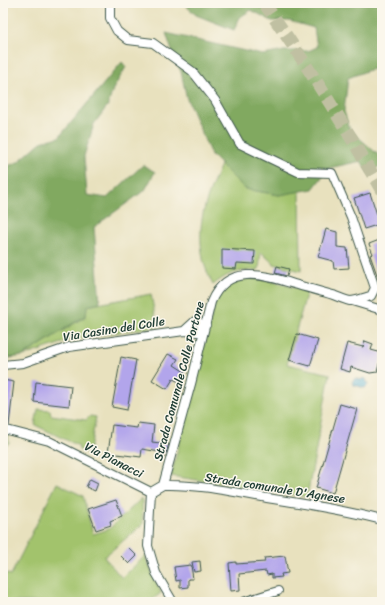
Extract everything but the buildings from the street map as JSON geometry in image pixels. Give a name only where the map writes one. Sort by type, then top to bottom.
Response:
[{"type":"street","points":[[110,3],[110,18],[117,31],[128,40],[153,43],[192,71],[215,100],[240,144],[298,172],[332,173],[351,217],[375,288],[371,296],[352,301]]},
{"type":"street","name":"Strada Comunale Colle Portone","points":[[163,485],[169,469],[211,302],[215,293],[221,286],[234,278],[247,275],[265,276],[382,310]]},
{"type":"street","name":"Via Casino del Colle","points":[[3,365],[23,362],[69,347],[184,331],[195,321],[206,325]]},
{"type":"street","name":"Via Pianacci","points":[[3,429],[49,441],[151,492],[148,546],[156,573],[173,602]]},
{"type":"street","points":[[151,492],[163,485]]},
{"type":"street","name":"Strada comunale D'Agnese","points":[[163,485],[226,491],[357,513],[382,520]]},
{"type":"street","points":[[243,602],[278,591]]},
{"type":"green space","points":[[183,3],[382,3],[382,68],[369,70],[348,78],[344,111],[350,130],[382,158],[382,164],[369,174],[361,161],[329,168],[313,189],[279,195],[245,189],[211,155],[187,99],[181,72],[166,33],[263,55],[284,51],[308,51],[317,47],[314,28],[289,21],[272,21],[251,10],[240,17],[234,30],[196,15]]},
{"type":"green space","points":[[122,62],[126,67],[113,89],[108,105],[94,124],[84,156],[87,195],[107,198],[143,165],[155,172],[145,190],[94,227],[100,303],[87,306],[86,315],[23,356],[3,359],[3,168],[18,162],[41,142],[59,137]]},
{"type":"green space","points":[[221,165],[245,189],[279,195],[300,191],[301,271],[274,264],[261,252],[258,270],[234,273],[224,277],[213,285],[203,259],[201,233],[204,210]]},
{"type":"green space","points":[[260,278],[307,291],[287,364],[330,374],[307,497],[171,476],[215,302],[221,290],[229,284]]},
{"type":"green space","points":[[151,294],[157,327],[111,333],[68,341],[23,356],[86,316],[87,306]]},
{"type":"green space","points":[[38,409],[50,410],[51,415],[86,420],[90,416],[96,417],[89,454],[78,449],[79,446],[35,425]]},
{"type":"green space","points":[[3,432],[8,434],[9,443],[3,447]]},
{"type":"green space","points":[[57,483],[83,496],[93,534],[109,529],[142,498],[143,524],[104,557],[122,578],[145,556],[161,593],[149,602],[3,602],[3,572],[11,575]]},
{"type":"water","points":[[355,378],[361,380],[363,378],[366,379],[368,385],[365,388],[354,385],[352,382]]},
{"type":"tunnel","points":[[264,3],[325,96],[382,191]]}]
